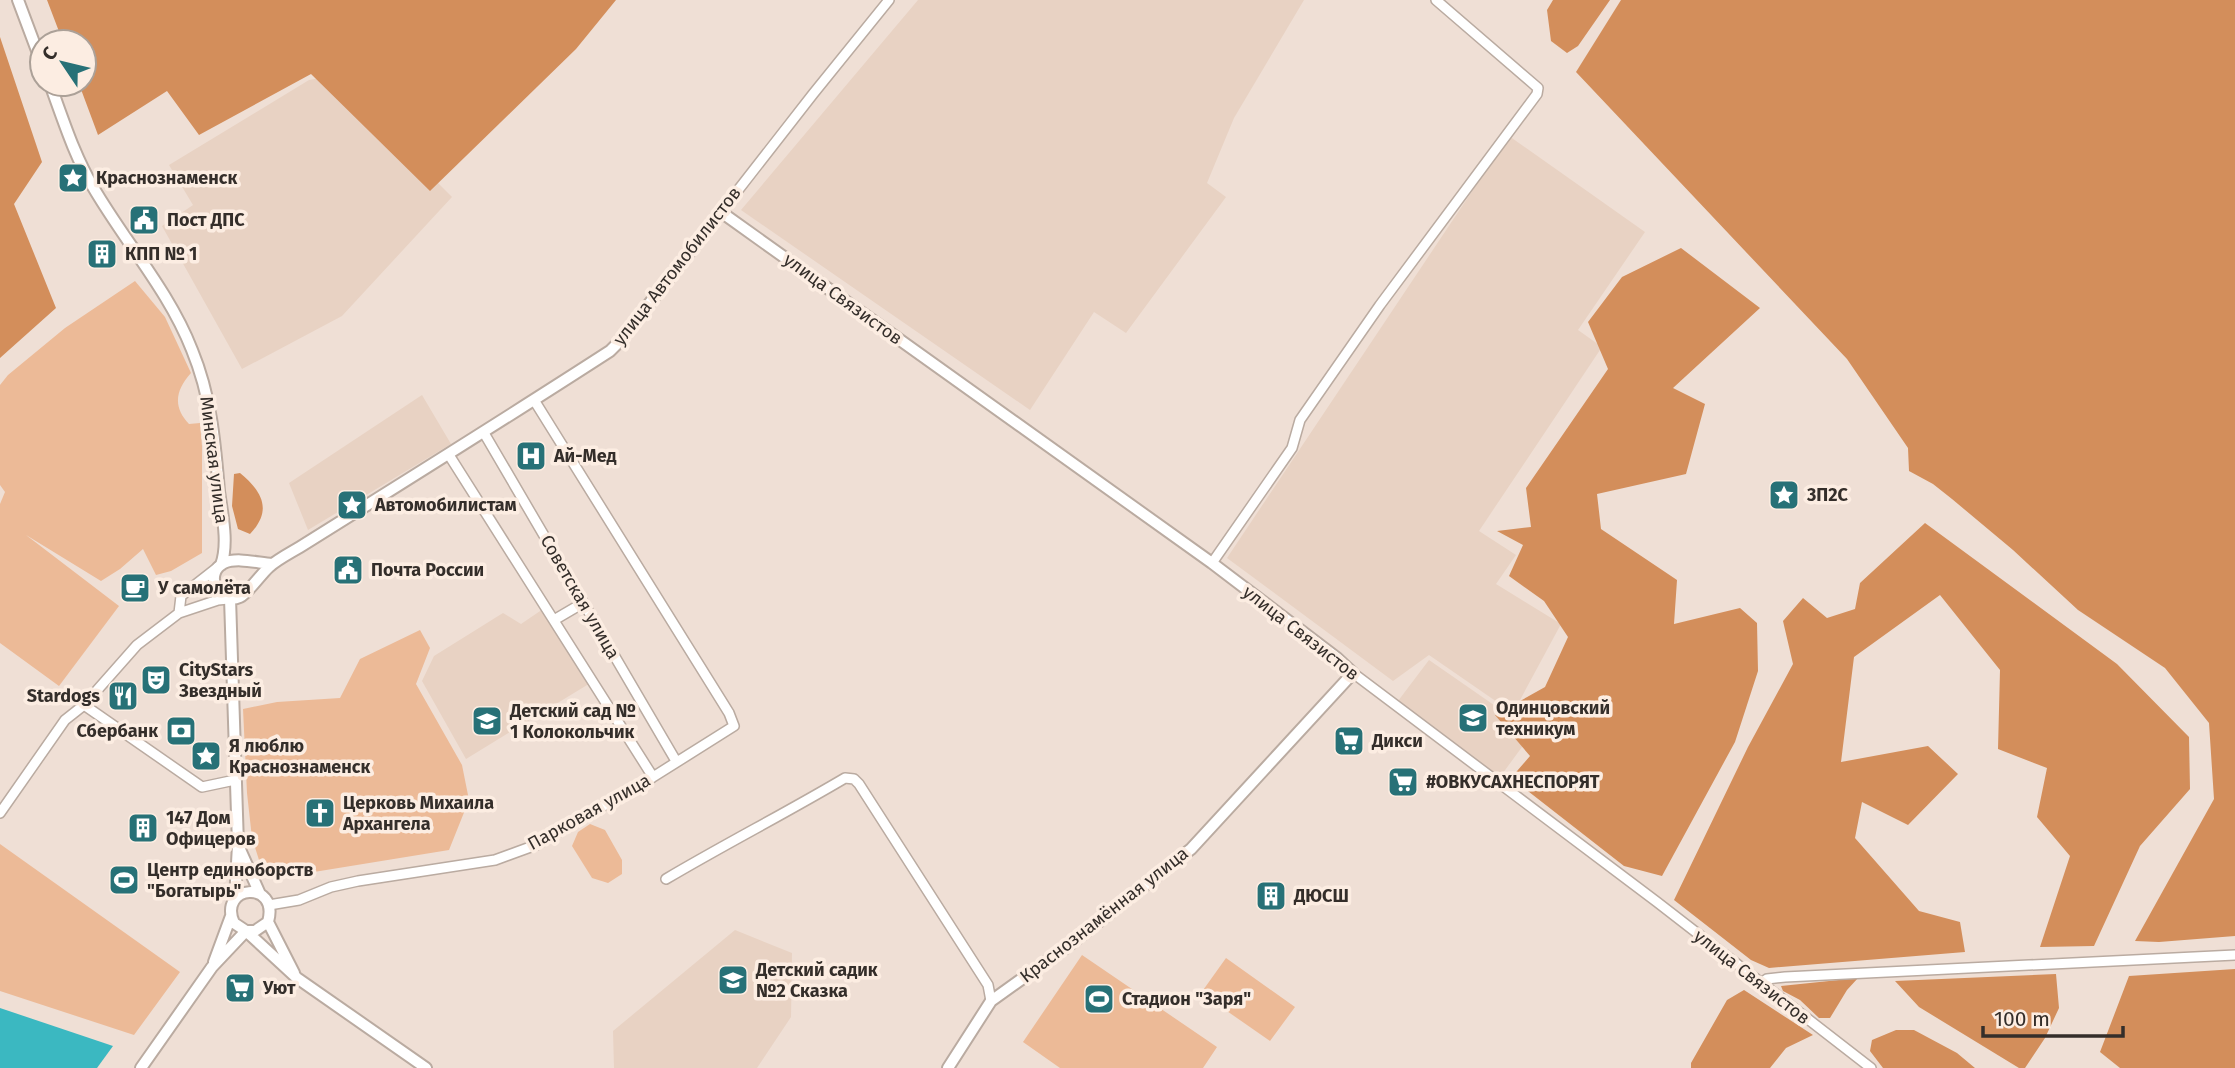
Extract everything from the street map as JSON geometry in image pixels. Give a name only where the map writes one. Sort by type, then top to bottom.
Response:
[{"type":"street","points":[[18,0],[28,28]]},
{"type":"street","name":"улица Автомобилистов","points":[[249,587],[272,564],[484,433],[615,346],[889,0]]},
{"type":"street","points":[[1212,563],[1292,448],[1300,420],[1380,305],[1536,94],[1538,88],[1436,0]]},
{"type":"street","name":"Минская улица","points":[[55,98],[89,180],[165,297],[193,351],[205,386],[212,422],[226,563]]},
{"type":"street","name":"улица Связистов","points":[[721,212],[1212,563],[1871,1068]]},
{"type":"street","name":"Парковая улица","points":[[269,905],[299,900],[349,883],[495,860],[536,845],[734,726],[729,713],[534,400]]},
{"type":"street","name":"Советская улица","points":[[484,433],[676,761]]},
{"type":"street","points":[[449,455],[653,777]]},
{"type":"street","points":[[178,613],[181,596],[226,563],[272,564]]},
{"type":"street","points":[[0,813],[65,720],[84,705],[138,645],[178,613],[218,600],[242,596],[249,587],[249,573],[243,565],[226,563]]},
{"type":"street","points":[[226,563],[214,577],[214,583],[219,593],[230,598]]},
{"type":"street","points":[[212,967],[235,899],[238,845],[230,598]]},
{"type":"street","points":[[554,620],[583,603]]},
{"type":"street","name":"Краснознамённая улица","points":[[948,1068],[991,1001],[1079,937],[1191,849],[1353,673]]},
{"type":"street","points":[[84,705],[202,787],[235,780]]},
{"type":"street","points":[[666,879],[845,778],[854,779],[988,985],[991,1001]]},
{"type":"street","points":[[238,845],[260,894],[269,905],[268,922],[297,978]]},
{"type":"street","points":[[235,899],[250,891],[260,894]]},
{"type":"street","points":[[231,916],[239,927],[297,978],[426,1068]]},
{"type":"street","points":[[141,1068],[212,967],[246,931],[255,931],[268,922]]},
{"type":"street","points":[[1760,984],[1767,979],[1785,976],[2235,955]]},
{"type":"shaded area","points":[[47,0],[616,0],[576,49],[430,191],[311,74],[199,135],[167,91],[98,135],[84,98],[98,98],[98,28],[58,28]]},
{"type":"shaded area","points":[[918,0],[1304,0],[1234,118],[1207,183],[1226,197],[1126,333],[1094,312],[1030,410],[741,210]]},
{"type":"shaded area","points":[[1553,0],[1610,0],[1578,46],[1567,53],[1551,41],[1547,10]]},
{"type":"shaded area","points":[[1621,0],[2235,0],[2235,936],[2159,942],[2135,941],[2214,799],[2209,723],[2165,668],[2078,610],[1952,499],[1933,484],[1909,471],[1908,448],[1847,359],[1576,72]]},
{"type":"shaded area","points":[[0,37],[42,162],[14,204],[56,308],[0,358]]},
{"type":"shaded area","points":[[331,76],[452,197],[342,316],[242,369],[162,226],[193,205],[169,165],[309,80]]},
{"type":"shaded area","points":[[1509,136],[1645,232],[1578,330],[1602,347],[1479,531],[1516,555],[1496,584],[1561,624],[1513,713],[1429,655],[1393,681],[1227,558]]},
{"type":"shaded area","points":[[1681,248],[1760,308],[1673,388],[1705,404],[1686,474],[1597,494],[1601,529],[1677,580],[1674,624],[1740,608],[1757,623],[1758,671],[1735,742],[1662,876],[1624,866],[1511,778],[1530,756],[1495,715],[1545,687],[1568,637],[1544,601],[1509,576],[1523,545],[1497,531],[1531,527],[1526,488],[1608,369],[1588,322],[1622,277]]},
{"type":"shaded area","points":[[135,281],[165,317],[191,373],[179,393],[178,405],[189,424],[200,423],[202,553],[171,571],[156,575],[143,549],[101,581],[26,535],[119,606],[59,686],[0,643],[0,504],[5,492],[0,485],[0,385],[8,375],[65,328]]},
{"type":"shaded area","points":[[422,395],[451,444],[308,530],[289,483]]},
{"type":"shaded area","points":[[240,473],[254,487],[262,501],[261,517],[250,534],[238,529],[232,506],[234,474]]},
{"type":"shaded area","points":[[1925,523],[2117,664],[2189,737],[2190,789],[2140,846],[2094,946],[2040,947],[2070,856],[2037,817],[2047,768],[1998,749],[2000,670],[1940,595],[1854,657],[1841,762],[1928,746],[1958,774],[1908,825],[1862,802],[1855,838],[1919,911],[1960,922],[1965,952],[1769,968],[1751,960],[1674,900],[1748,747],[1793,664],[1783,621],[1803,598],[1827,618],[1855,609],[1860,583]]},
{"type":"shaded area","name":"Детский сад № 1 Колокольчик","points":[[546,607],[592,682],[466,759],[422,681],[434,656],[503,613],[521,624]]},
{"type":"shaded area","points":[[420,630],[430,648],[416,684],[462,765],[469,800],[449,850],[277,878],[259,860],[252,838],[243,709],[277,702],[340,698],[360,659]]},
{"type":"shaded area","points":[[1429,660],[1533,732],[1500,777],[1398,701]]},
{"type":"shaded area","points":[[590,824],[605,830],[622,860],[622,874],[608,883],[592,878],[572,846],[578,832]]},
{"type":"shaded area","points":[[0,844],[180,972],[134,1035],[0,991]]},
{"type":"shaded area","name":"Детский садик №2 Сказка","points":[[735,930],[792,953],[791,1017],[757,1068],[614,1068],[613,1031]]},
{"type":"shaded area","name":"Стадион \"Заря\"","points":[[1082,955],[1217,1047],[1203,1068],[1060,1068],[1023,1042]]},
{"type":"shaded area","points":[[1226,958],[1295,1007],[1270,1041],[1201,993]]},
{"type":"shaded area","points":[[2235,969],[2235,1068],[2120,1068],[2100,1052],[2129,976]]},
{"type":"shaded area","points":[[2056,974],[2059,1008],[2045,1038],[2025,1068],[2019,1068],[1919,1007],[1895,981]]},
{"type":"shaded area","points":[[1858,978],[1847,990],[1830,1018],[1819,1018],[1800,1000],[1783,991],[1781,986]]},
{"type":"shaded area","points":[[1744,990],[1813,1035],[1786,1048],[1770,1068],[1691,1068],[1691,1063],[1727,1000]]},
{"type":"shaded area","points":[[1896,1030],[1914,1030],[1957,1053],[1975,1068],[1883,1068],[1870,1051],[1872,1040]]},
{"type":"water","points":[[0,1008],[113,1046],[97,1068],[0,1068]]},
{"type":"place","name":"Краснознаменск","points":[[73,178]]},
{"type":"place","name":"Пост ДПС","points":[[144,220]]},
{"type":"place","name":"КПП № 1","points":[[102,254]]},
{"type":"place","name":"Ай-Мед","points":[[531,456]]},
{"type":"place","name":"3П2С","points":[[1784,495]]},
{"type":"place","name":"Автомобилистам","points":[[352,505]]},
{"type":"place","name":"Почта России","points":[[348,570]]},
{"type":"place","name":"У самолёта","points":[[135,588]]},
{"type":"place","name":"CityStars Звездный","points":[[156,680]]},
{"type":"place","name":"Stardogs","points":[[123,696]]},
{"type":"place","name":"Одинцовский техникум","points":[[1473,718]]},
{"type":"place","name":"Детский сад № 1 Колокольчик","points":[[487,721]]},
{"type":"place","name":"Сбербанк","points":[[181,731]]},
{"type":"place","name":"Дикси","points":[[1349,741]]},
{"type":"place","name":"Я люблю Краснознаменск","points":[[206,756]]},
{"type":"place","name":"#ОВКУСАХНЕСПОРЯТ","points":[[1403,782]]},
{"type":"place","name":"Церковь Михаила Архангела","points":[[320,813]]},
{"type":"place","name":"147 Дом Офицеров","points":[[143,828]]},
{"type":"place","name":"Центр единоборств \"Богатырь\"","points":[[124,880]]},
{"type":"place","name":"ДЮСШ","points":[[1271,896]]},
{"type":"place","name":"Детский садик №2 Сказка","points":[[733,980]]},
{"type":"place","name":"Уют","points":[[240,988]]},
{"type":"place","name":"Стадион \"Заря\"","points":[[1099,999]]}]
